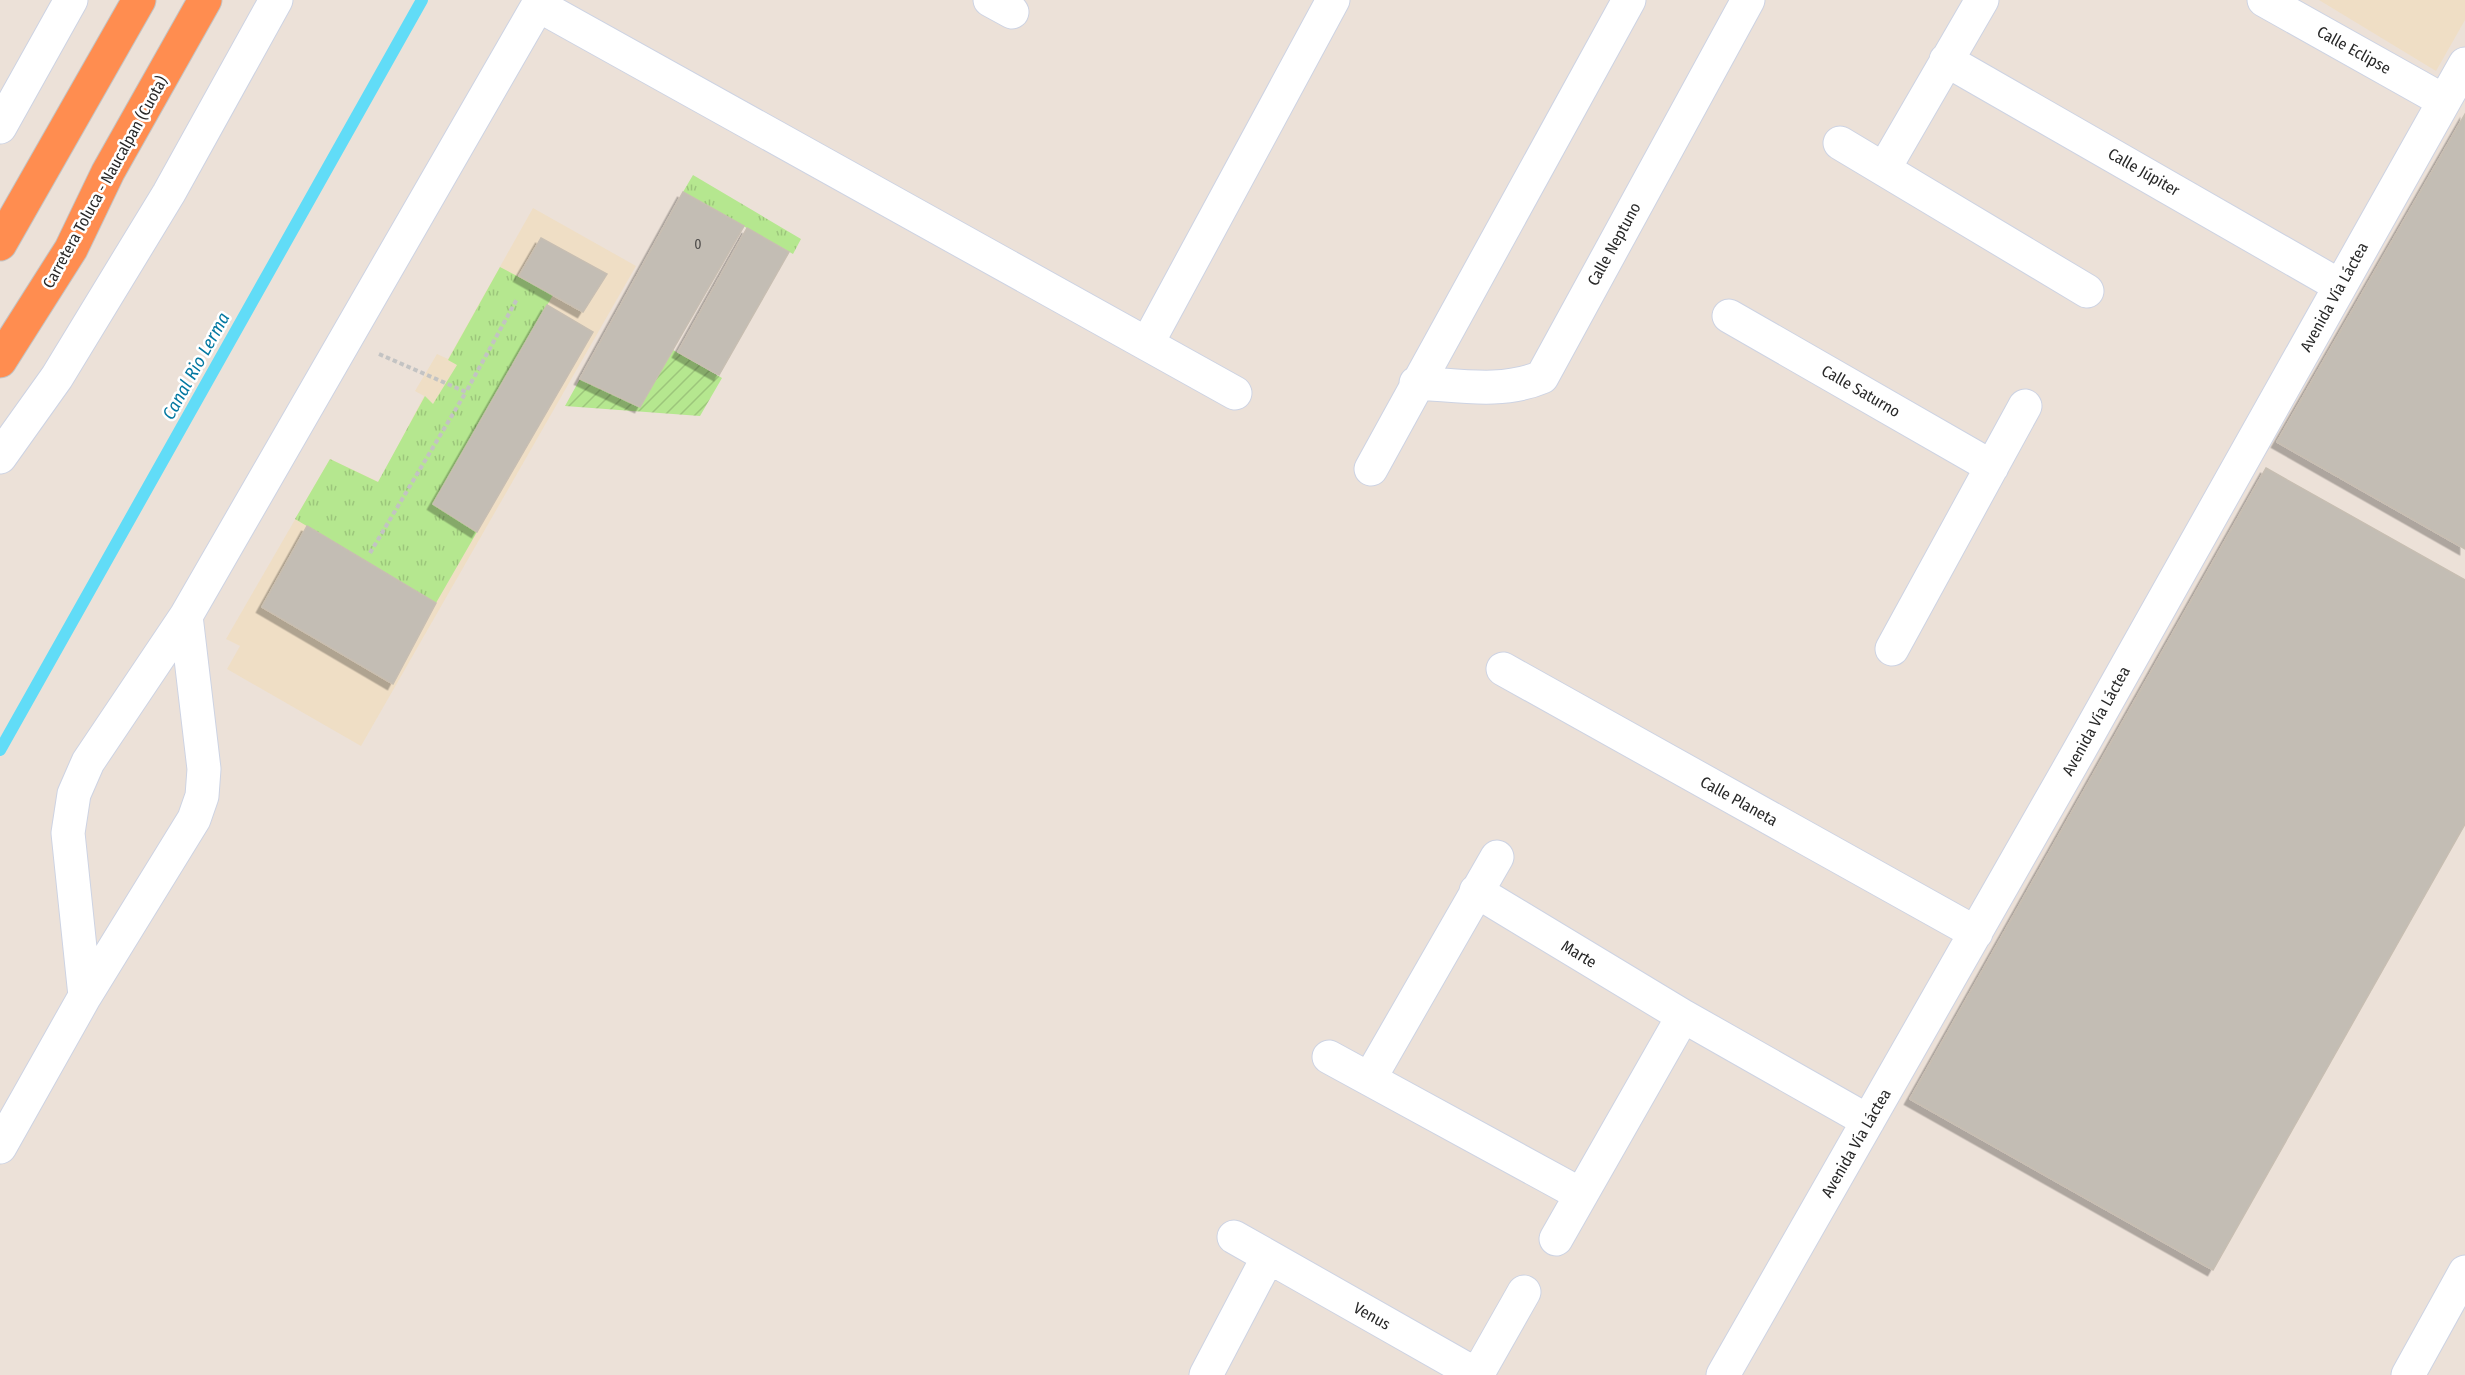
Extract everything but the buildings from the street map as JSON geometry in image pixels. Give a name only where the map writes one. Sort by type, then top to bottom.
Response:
[{"type":"highway","points":[[0,244],[139,0]]},
{"type":"highway","name":"Carretera Toluca - Naucalpan (Cuota)","points":[[0,361],[71,249],[108,172],[206,0]]},
{"type":"street","points":[[0,127],[71,0]]},
{"type":"street","points":[[0,457],[57,377],[157,213],[276,0]]},
{"type":"street","points":[[1146,344],[1333,0]]},
{"type":"street","points":[[1371,469],[1416,383],[1629,0]]},
{"type":"street","name":"Calle Neptuno","points":[[1416,383],[1499,388],[1524,385],[1542,377],[1748,0]]},
{"type":"street","points":[[1884,169],[1982,0]]},
{"type":"street","name":"Calle Eclipse","points":[[2264,0],[2444,101]]},
{"type":"street","points":[[85,996],[69,833],[74,794],[88,762],[186,616],[540,3],[1235,393]]},
{"type":"street","name":"Calle Júpiter","points":[[1952,50],[2196,201],[2340,286]]},
{"type":"street","name":"Avenida Vía Láctea","points":[[1723,1375],[1976,933],[2465,64]]},
{"type":"street","points":[[1840,142],[2087,291]]},
{"type":"street","name":"Calle Saturno","points":[[1729,316],[1992,467]]},
{"type":"street","points":[[1892,649],[2025,406]]},
{"type":"street","points":[[0,1146],[85,996],[194,819],[202,796],[204,769],[186,616]]},
{"type":"street","name":"Calle Planeta","points":[[1503,669],[1976,933]]},
{"type":"street","points":[[1370,1078],[1497,857]]},
{"type":"street","name":"Marte","points":[[1476,891],[1683,1016],[1868,1121]]},
{"type":"street","points":[[1556,1239],[1683,1016]]},
{"type":"street","points":[[1329,1057],[1580,1194]]},
{"type":"street","name":"Venus","points":[[1234,1237],[1477,1375],[1524,1292]]},
{"type":"street","points":[[1206,1375],[1268,1257]]},
{"type":"street","points":[[2408,1375],[2465,1272]]},
{"type":"path","points":[[370,553],[466,392],[517,299]]},
{"type":"path","points":[[345,339],[466,392]]},
{"type":"shaded area","points":[[2319,0],[2465,0],[2465,20],[2436,71]]},
{"type":"shaded area","points":[[533,208],[636,266],[361,746],[227,669],[240,646],[226,639],[330,459],[379,482],[424,396],[415,391],[437,354],[448,359]]},
{"type":"green space","points":[[693,175],[801,239],[793,254],[683,192]]},
{"type":"green space","points":[[500,267],[553,295],[434,503],[477,532],[436,603],[295,519],[330,459],[378,482],[425,396],[433,404],[457,365],[448,360]]},
{"type":"green space","points":[[673,350],[722,378],[700,416],[565,406],[580,379],[640,407]]},
{"type":"waterway","name":"Canal Rio Lerma","points":[[0,750],[422,0]]}]
